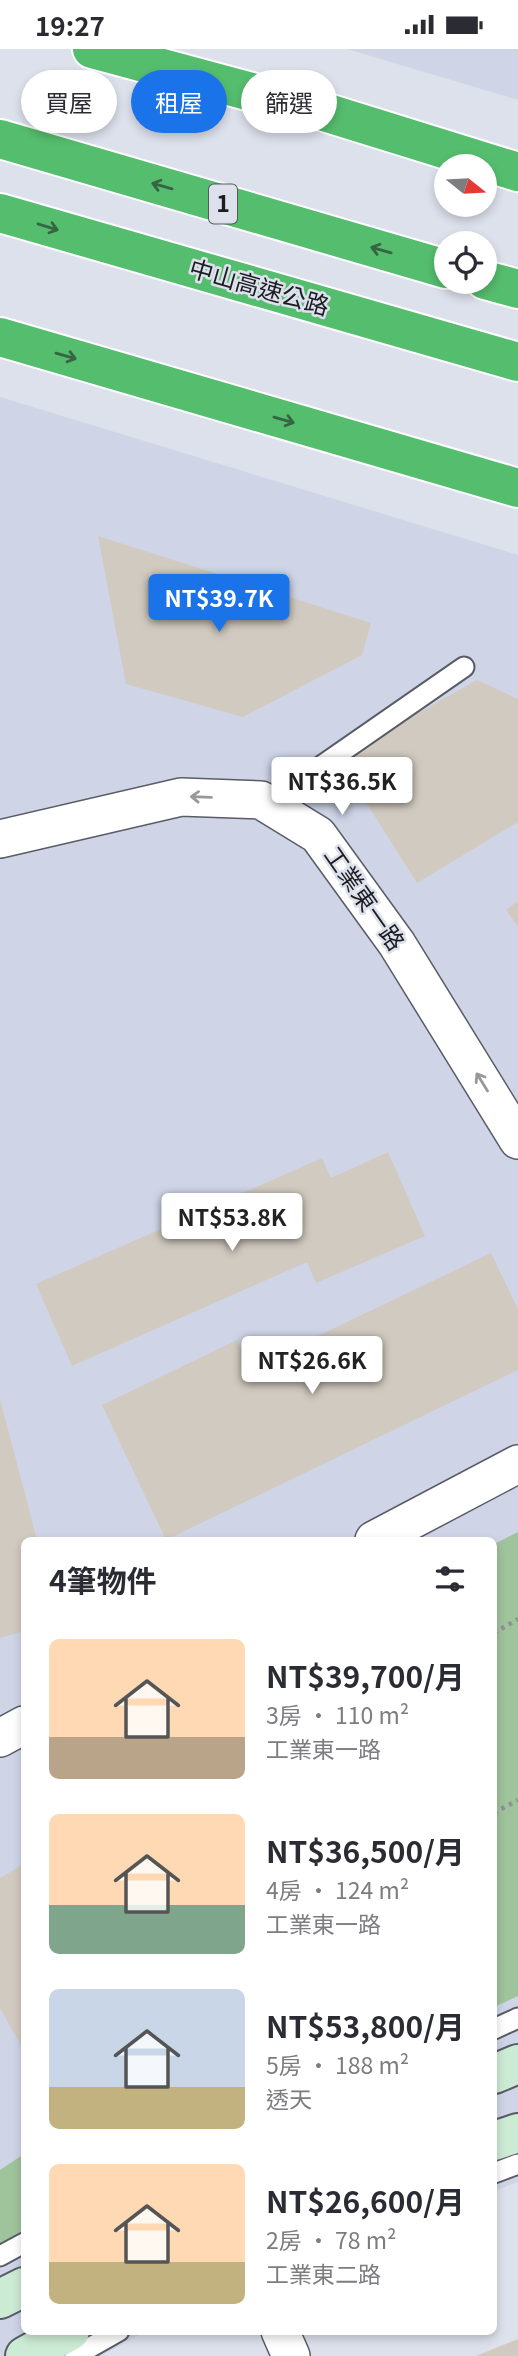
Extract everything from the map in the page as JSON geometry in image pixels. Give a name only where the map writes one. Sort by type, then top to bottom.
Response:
[{"type":"highway","points":[[92,49],[241,89]]},
{"type":"highway","points":[[162,49],[241,80]]},
{"type":"highway","points":[[337,116],[518,172]]},
{"type":"highway","name":"1","points":[[0,139],[434,266]]},
{"type":"highway","name":"中山高速公路","points":[[0,213],[518,362]]},
{"type":"highway","points":[[97,241],[518,388]]},
{"type":"highway","points":[[497,283],[518,289]]},
{"type":"highway","points":[[0,337],[518,488]]},
{"type":"street","name":"工業東一路","points":[[0,839],[181,797],[261,800],[318,835],[397,944],[518,1140]]},
{"type":"street","points":[[380,1537],[518,1464]]},
{"type":"street","points":[[0,1738],[21,1727]]},
{"type":"street","points":[[497,2073],[518,2064]]},
{"type":"street","points":[[497,2140],[518,2133]]},
{"type":"street","points":[[0,2299],[21,2288]]},
{"type":"street","points":[[25,2356],[62,2335]]},
{"type":"street","points":[[282,2335],[290,2356]]},
{"type":"lane","points":[[261,800],[288,789],[464,667]]},
{"type":"lane","points":[[497,2028],[518,2018]]},
{"type":"lane","points":[[497,2172],[518,2164]]},
{"type":"lane","points":[[0,2256],[21,2245]]},
{"type":"lane","points":[[75,2356],[112,2335]]},
{"type":"path","points":[[497,1631],[518,1619]]},
{"type":"path","points":[[497,1811],[518,1800]]},
{"type":"shaded area","points":[[347,49],[518,49],[518,100]]},
{"type":"shaded area","points":[[0,397],[518,555],[518,2182],[497,2190],[497,1537],[21,1537],[21,2335],[139,2335],[101,2356],[0,2356]]},
{"type":"green space","points":[[518,1532],[518,1996],[497,2006],[497,1542]]},
{"type":"green space","points":[[21,2156],[21,2232],[0,2244],[0,2170]]},
{"type":"building","points":[[98,536],[371,623],[362,655],[243,717],[126,684]]},
{"type":"building","points":[[477,680],[518,699],[518,822],[417,883],[338,758]]},
{"type":"building","points":[[518,901],[518,926],[506,910]]},
{"type":"building","points":[[388,1152],[425,1236],[316,1283],[307,1262],[72,1366],[36,1284],[322,1158],[331,1178]]},
{"type":"building","points":[[491,1253],[518,1309],[518,1370],[172,1537],[165,1537],[102,1405],[237,1340],[251,1368]]},
{"type":"building","points":[[0,1399],[36,1537],[21,1537],[21,1632],[0,1638]]},
{"type":"building","points":[[21,1866],[21,2046],[0,2008],[0,1878]]},
{"type":"building","points":[[518,2339],[518,2356],[476,2356]]}]
